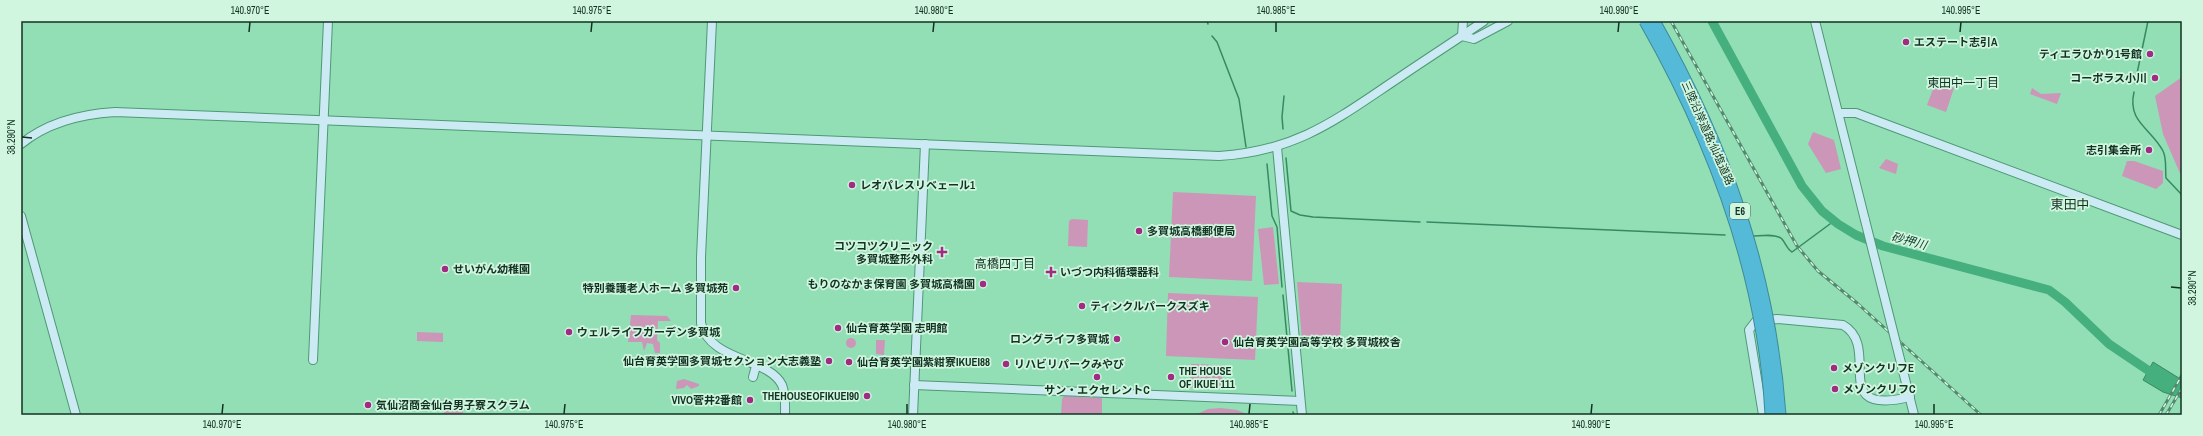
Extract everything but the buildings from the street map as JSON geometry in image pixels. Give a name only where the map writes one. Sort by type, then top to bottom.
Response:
[{"type":"highway","name":"三陸沿岸道路;仙塩道路","points":[[1645,21],[1695,120],[1724,189],[1738,229],[1757,301],[1767,368],[1771,415]]},
{"type":"highway","name":"三陸沿岸道路;仙塩道路","points":[[1654,21],[1686,81],[1722,159],[1746,226],[1765,299],[1776,367],[1780,415]]},
{"type":"street","points":[[313,360],[328,21]]},
{"type":"street","points":[[712,21],[701,257],[701,323],[703,331],[714,345],[756,366],[777,379],[781,384],[786,397],[785,415]]},
{"type":"street","points":[[1462,36],[1463,21]]},
{"type":"street","points":[[21,144],[43,129],[62,121],[80,116],[115,112],[1219,156],[1242,155],[1277,147],[1312,133],[1335,121],[1484,21]]},
{"type":"street","points":[[1462,36],[1474,39],[1508,21]]},
{"type":"street","points":[[1814,21],[1839,113],[1914,415]]},
{"type":"street","points":[[1839,113],[1856,113],[2182,235]]},
{"type":"street","points":[[913,415],[925,144]]},
{"type":"street","points":[[1277,147],[1302,415]]},
{"type":"street","points":[[21,216],[76,415]]},
{"type":"street","points":[[1763,415],[1749,330],[1756,321],[1777,319],[1843,324],[1852,330],[1856,337],[1860,381],[1866,394],[1878,402],[1910,397]]},
{"type":"street","points":[[752,377],[756,366]]},
{"type":"street","points":[[914,385],[1300,401]]},
{"type":"shaded area","points":[[2182,77],[2182,178],[2163,134],[2155,96]]},
{"type":"shaded area","points":[[1936,81],[1954,88],[1946,112],[1927,105]]},
{"type":"shaded area","points":[[2032,88],[2041,94],[2061,93],[2057,104],[2030,94]]},
{"type":"shaded area","points":[[1813,132],[1834,140],[1841,169],[1826,173],[1808,144]]},
{"type":"shaded area","points":[[1886,159],[1898,164],[1896,174],[1879,168]]},
{"type":"shaded area","points":[[2127,161],[2134,161],[2163,171],[2163,183],[2156,189],[2122,176]]},
{"type":"shaded area","points":[[1173,192],[1256,196],[1252,281],[1169,277]]},
{"type":"shaded area","points":[[1072,219],[1088,220],[1087,247],[1068,246],[1069,221]]},
{"type":"shaded area","points":[[1273,227],[1279,284],[1264,285],[1258,229]]},
{"type":"shaded area","points":[[1297,282],[1342,284],[1340,342],[1302,340]]},
{"type":"shaded area","points":[[1168,293],[1258,297],[1255,360],[1166,356]]},
{"type":"shaded area","points":[[631,315],[667,316],[671,321],[658,321],[657,340],[660,343],[660,353],[655,353],[653,344],[647,343],[644,351],[642,342],[628,342]]},
{"type":"shaded area","points":[[417,332],[443,333],[443,342],[417,341]]},
{"type":"shaded area","points":[[849,338],[853,338],[856,343],[853,348],[849,348],[846,345],[846,341]]},
{"type":"shaded area","points":[[876,340],[885,340],[884,355],[876,354]]},
{"type":"shaded area","points":[[2153,362],[2182,380],[2182,398],[2163,392],[2143,380]]},
{"type":"shaded area","points":[[1191,364],[1199,364],[1199,388],[1190,387]]},
{"type":"shaded area","points":[[1201,364],[1211,365],[1210,388],[1200,388]]},
{"type":"shaded area","points":[[1213,365],[1223,365],[1222,389],[1212,388]]},
{"type":"shaded area","points":[[684,379],[699,384],[699,386],[691,389],[687,385],[684,388],[676,389],[677,381]]},
{"type":"shaded area","points":[[1064,396],[1102,398],[1102,415],[1061,415],[1062,399]]},
{"type":"shaded area","points":[[444,407],[463,407],[463,415],[444,415]]},
{"type":"shaded area","points":[[1221,408],[1237,410],[1249,415],[1195,415],[1208,409]]},
{"type":"waterway","name":"砂押川","points":[[1712,21],[1802,186],[1822,211],[1838,224],[1856,235],[1883,246],[2049,290],[2065,302],[2109,344],[2158,377]]},
{"type":"waterway","points":[[2135,83],[2148,21]]},
{"type":"waterway","points":[[1212,36],[1217,42],[1239,99],[1246,147]]},
{"type":"waterway","points":[[2134,92],[2134,111],[2137,118],[2163,151],[2166,178],[2182,195]]},
{"type":"waterway","points":[[1283,129],[1282,117],[1284,96]]},
{"type":"waterway","points":[[1286,158],[1291,211],[1300,215],[1313,217],[1420,222]]},
{"type":"waterway","points":[[1267,164],[1272,216],[1277,227],[1282,287]]},
{"type":"waterway","points":[[1752,236],[1772,235],[1779,237],[1792,252],[1834,221]]},
{"type":"waterway","points":[[1427,222],[1725,235]]},
{"type":"waterway","points":[[1283,295],[1292,391]]},
{"type":"railway","points":[[1671,21],[1797,246],[1818,271],[1857,303],[1981,415]]},
{"type":"railway","points":[[2159,415],[2182,375]]},
{"type":"railway","points":[[2166,415],[2182,388]]},
{"type":"place","name":"エステート志引A","points":[[1906,42]]},
{"type":"place","name":"ティエラひかり1号館","points":[[2150,54]]},
{"type":"place","name":"コーポラス小川","points":[[2155,78]]},
{"type":"place","name":"志引集会所","points":[[2149,150]]},
{"type":"place","name":"レオパレスリベェール1","points":[[852,185]]},
{"type":"place","name":"多賀城高橋郵便局","points":[[1139,231]]},
{"type":"place","name":"コツコツクリニック 多賀城整形外科","points":[[942,252]]},
{"type":"place","name":"せいがん幼稚園","points":[[445,269]]},
{"type":"place","name":"いづつ内科循環器科","points":[[1051,272]]},
{"type":"place","name":"もりのなかま保育園 多賀城高橋園","points":[[983,284]]},
{"type":"place","name":"特別養護老人ホーム 多賀城苑","points":[[736,288]]},
{"type":"place","name":"ティンクルパークスズキ","points":[[1082,306]]},
{"type":"place","name":"仙台育英学園 志明館","points":[[838,328]]},
{"type":"place","name":"ウェルライフガーデン多賀城","points":[[569,332]]},
{"type":"place","name":"ロングライフ多賀城","points":[[1117,339]]},
{"type":"place","name":"仙台育英学園高等学校 多賀城校舎","points":[[1225,342]]},
{"type":"place","name":"仙台育英学園多賀城セクション大志義塾","points":[[829,361]]},
{"type":"place","name":"仙台育英学園紫紺寮IKUEI88","points":[[849,362]]},
{"type":"place","name":"リハビリパークみやび","points":[[1006,364]]},
{"type":"place","name":"メゾンクリフE","points":[[1834,368]]},
{"type":"place","name":"サン・エクセレントC","points":[[1097,377]]},
{"type":"place","name":"THE HOUSE OF IKUEI 111","points":[[1171,377]]},
{"type":"place","name":"メゾンクリフC","points":[[1835,389]]},
{"type":"place","name":"THEHOUSEOFIKUEI90","points":[[867,396]]},
{"type":"place","name":"VIVO菅井2番館","points":[[750,400]]},
{"type":"place","name":"気仙沼商会仙台男子寮スクラム","points":[[368,405]]},
{"type":"district","name":"東田中一丁目","points":[[1963,83]]},
{"type":"district","name":"東田中","points":[[2070,204]]},
{"type":"district","name":"高橋四丁目","points":[[1005,264]]}]
